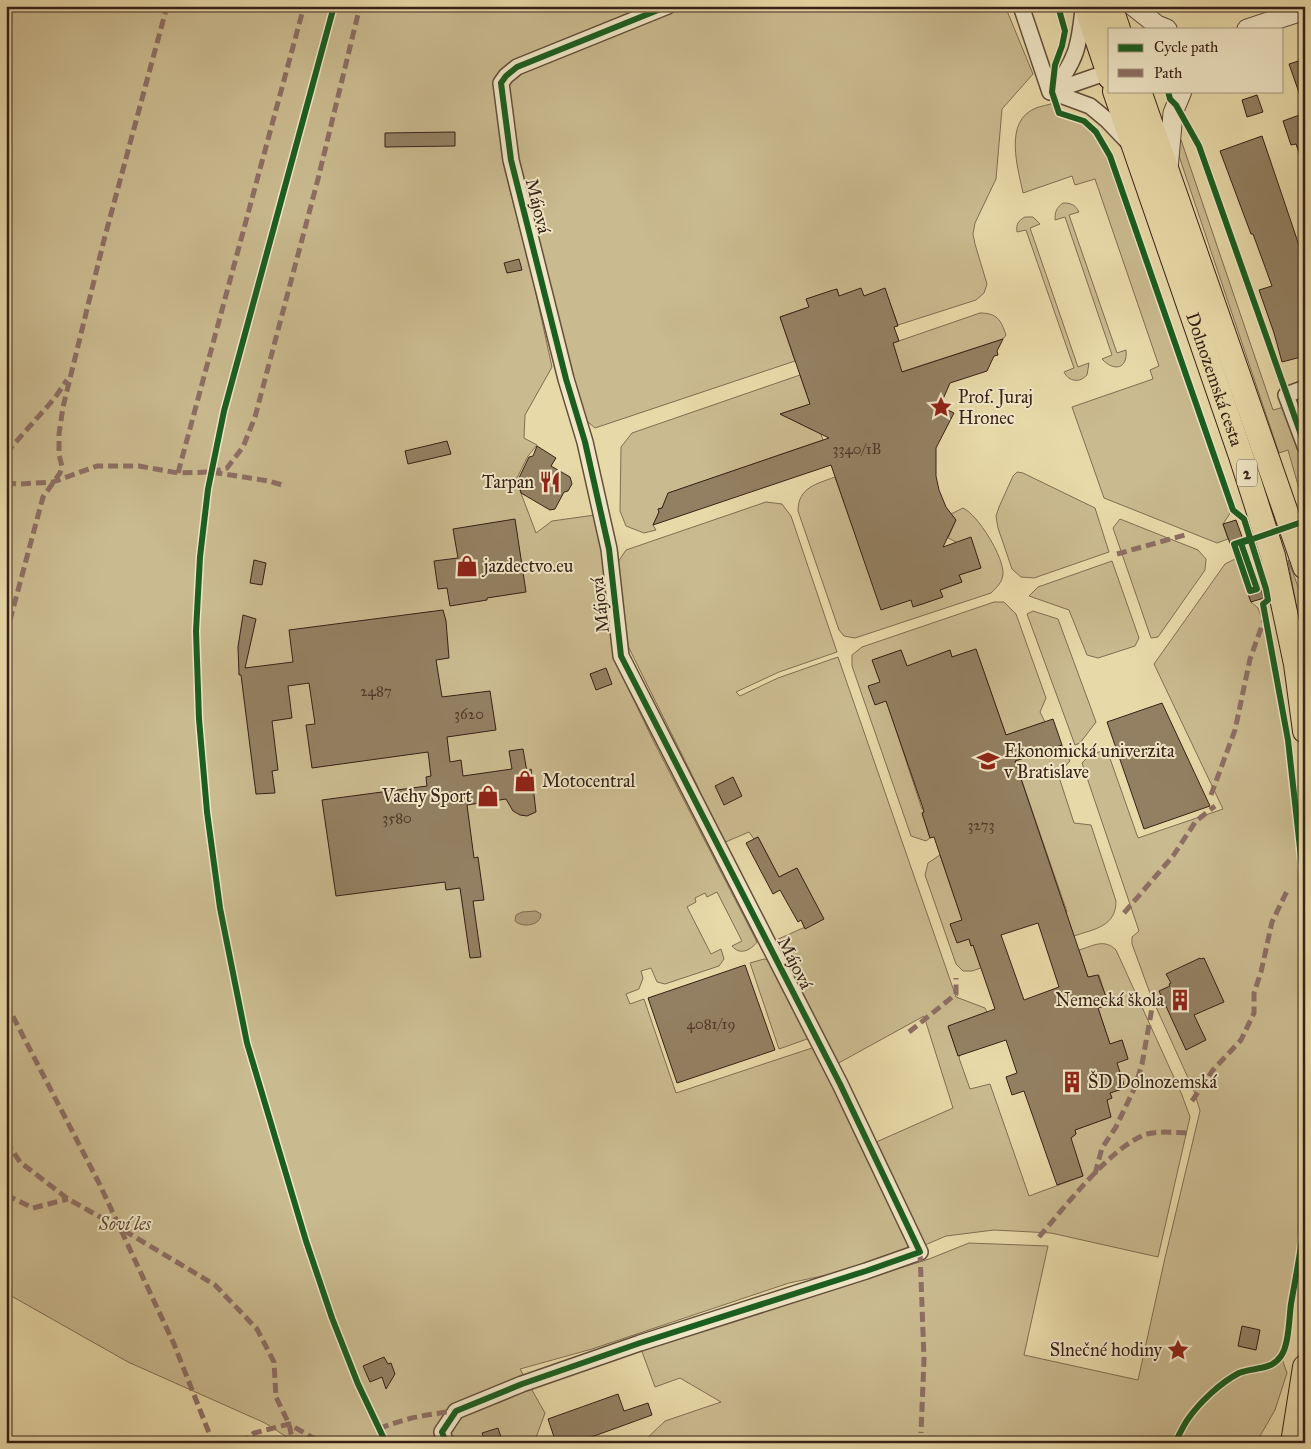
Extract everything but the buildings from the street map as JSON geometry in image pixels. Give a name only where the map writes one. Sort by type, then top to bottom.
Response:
[{"type":"main road","name":"Dolnozemská cesta","points":[[1085,6],[1108,70]]},
{"type":"main road","points":[[1110,6],[1118,28]]},
{"type":"main road","name":"Dolnozemská cesta","points":[[1116,92],[1241,456],[1273,556],[1296,664],[1305,731]]},
{"type":"main road","name":"Dolnozemská cesta","points":[[1139,92],[1305,567]]},
{"type":"main road","points":[[1292,1443],[1305,1367]]},
{"type":"main road","points":[[1276,1443],[1298,1413]]},
{"type":"street","name":"Májová","points":[[446,1443],[442,1432],[456,1411],[522,1384],[640,1343],[866,1272],[920,1252],[840,1084],[621,656],[607,539],[585,442],[566,379],[511,160],[501,83],[506,76],[517,67],[668,6]]},
{"type":"street","points":[[1021,6],[1050,92],[1090,106],[1107,120],[1135,150]]},
{"type":"street","points":[[1052,92],[1074,60],[1085,6]]},
{"type":"street","points":[[1132,6],[1156,25],[1164,28]]},
{"type":"street","points":[[1250,28],[1300,9]]},
{"type":"street","points":[[1052,92],[1108,79]]},
{"type":"street","points":[[1168,170],[1174,113],[1182,92]]},
{"type":"street","points":[[1305,388],[1286,394],[1305,446]]},
{"type":"green space","name":"Soví les","points":[[6,6],[896,6],[897,8],[906,6],[1005,6],[1033,74],[1002,109],[996,179],[975,223],[973,234],[987,284],[984,293],[976,300],[898,325],[885,289],[864,296],[839,296],[837,289],[807,299],[809,307],[780,317],[795,361],[595,428],[581,416],[494,81],[509,186],[528,257],[552,367],[525,415],[524,438],[537,445],[528,456],[516,480],[536,533],[552,521],[595,515],[608,581],[615,661],[655,744],[757,942],[745,951],[735,949],[732,946],[742,941],[717,892],[707,897],[705,893],[695,898],[696,902],[687,907],[711,954],[721,949],[724,959],[719,966],[665,984],[657,982],[651,968],[641,971],[643,978],[639,989],[626,994],[630,1004],[644,999],[676,1093],[815,1047],[908,1242],[907,1252],[836,1273],[789,1283],[592,1349],[520,1369],[545,1413],[534,1443],[296,1443],[265,1423],[128,1362],[6,1293]]},
{"type":"green space","points":[[1054,103],[1058,116],[1075,121],[1094,135],[1106,157],[1231,512],[1223,524],[1228,539],[1217,543],[1104,498],[1072,407],[1153,379],[1150,370],[1159,366],[1095,179],[1075,185],[1072,176],[1023,193],[1015,146],[1019,123],[1026,114],[1036,108]]},
{"type":"green space","points":[[1176,133],[1181,140],[1273,410],[1285,408],[1305,466],[1305,491],[1300,492],[1288,450],[1279,453],[1177,150]]},
{"type":"green space","points":[[1063,203],[1072,204],[1079,212],[1069,215],[1117,353],[1126,350],[1125,361],[1122,365],[1111,366],[1102,359],[1112,355],[1065,217],[1055,220],[1056,210]]},
{"type":"green space","points":[[1025,217],[1033,217],[1040,224],[1030,228],[1078,367],[1089,363],[1087,375],[1084,378],[1075,380],[1069,378],[1064,372],[1074,368],[1026,230],[1017,232],[1018,223]]},
{"type":"green space","points":[[980,313],[991,314],[998,318],[1006,335],[1003,339],[898,373],[893,358],[897,357],[893,343]]},
{"type":"green space","points":[[800,375],[810,404],[780,414],[813,430],[819,429],[823,440],[669,493],[662,508],[658,509],[659,512],[653,525],[656,530],[644,533],[626,526],[620,511],[621,447],[632,433]]},
{"type":"green space","points":[[1017,472],[1023,473],[1095,508],[1109,552],[1034,578],[1021,577],[1012,569],[998,528],[996,516],[1013,476]]},
{"type":"green space","points":[[835,477],[866,565],[917,598],[920,605],[942,597],[940,590],[962,582],[959,575],[981,568],[956,542],[948,538],[956,520],[951,514],[963,508],[983,527],[995,547],[1003,574],[997,587],[991,593],[855,638],[844,636],[839,630],[798,511],[801,497],[805,492],[815,485]]},
{"type":"green space","points":[[766,502],[782,504],[791,516],[837,652],[779,672],[736,692],[740,696],[778,678],[838,657],[956,997],[985,1008],[987,1012],[948,1027],[958,1055],[960,1055],[959,1058],[970,1089],[990,1084],[1029,1196],[1083,1176],[1071,1138],[1076,1134],[1075,1130],[1111,1117],[1107,1104],[1108,1099],[1112,1098],[1110,1093],[1125,1088],[1115,1058],[1121,1061],[1128,1059],[1122,1040],[1110,1044],[1098,1008],[1108,1004],[1099,975],[1088,977],[1079,950],[1094,945],[1107,944],[1116,950],[1182,1095],[1190,1117],[1158,1257],[1051,1233],[994,1230],[946,1236],[925,1245],[874,1143],[953,1108],[924,1016],[835,1065],[774,941],[823,919],[797,868],[779,877],[758,837],[754,839],[749,832],[723,843],[696,783],[624,638],[618,562],[626,550]]},
{"type":"green space","points":[[1120,519],[1198,550],[1206,559],[1205,570],[1158,637],[1151,638],[1113,528]]},
{"type":"green space","points":[[1235,559],[1251,602],[1258,608],[1270,640],[1288,740],[1304,887],[1305,1217],[1288,1332],[1281,1356],[1287,1373],[1275,1410],[1256,1443],[642,1443],[665,1421],[721,1402],[680,1378],[655,1387],[641,1349],[929,1259],[969,1243],[1048,1246],[1024,1355],[1138,1380],[1200,1111],[1194,1091],[1151,996],[1132,944],[1132,937],[1139,931],[1082,763],[1091,754],[1107,750],[1138,838],[1223,809],[1154,664],[1225,564]]},
{"type":"green space","points":[[1288,560],[1305,605],[1305,654]]},
{"type":"green space","points":[[1112,561],[1139,638],[1135,646],[1098,658],[1087,655],[1069,610],[1029,596],[1038,587]]},
{"type":"green space","points":[[994,602],[1004,602],[1016,614],[1046,698],[1040,712],[1045,722],[1006,735],[976,649],[952,657],[950,650],[924,660],[926,666],[909,672],[901,650],[873,660],[922,809],[927,807],[928,811],[922,813],[930,838],[926,841],[911,836],[852,666],[852,655],[862,647]]},
{"type":"green space","points":[[1033,611],[1058,619],[1096,722],[1080,743],[1075,745],[1027,614]]},
{"type":"green space","points":[[1062,745],[1070,761],[1058,774],[1074,823],[1091,825],[1116,901],[1115,910],[1108,922],[1096,929],[1074,936],[1015,761]]},
{"type":"green space","points":[[940,855],[967,934],[957,942],[969,939],[981,968],[972,971],[963,971],[956,964],[925,875],[928,863]]},
{"type":"green space","points":[[764,959],[770,960],[810,1038],[779,1049],[750,963]]},
{"type":"shaded area","points":[[536,911],[541,914],[540,918],[531,925],[522,925],[515,921],[516,915],[522,912]]},
{"type":"marked path","points":[[6,635],[43,497],[60,473],[62,467],[59,454],[59,434],[63,407],[104,240],[167,6]]},
{"type":"marked path","points":[[178,473],[304,6]]},
{"type":"marked path","points":[[211,472],[227,468],[243,447],[255,417],[318,179],[360,6]]},
{"type":"marked path","points":[[6,453],[54,399],[67,380]]},
{"type":"marked path","points":[[6,483],[53,482],[97,466],[139,466],[178,473],[211,472],[269,481],[282,485]]},
{"type":"marked path","points":[[1117,554],[1185,535]]},
{"type":"marked path","points":[[1211,795],[1235,730],[1250,659],[1264,620]]},
{"type":"marked path","points":[[1124,913],[1173,856],[1196,821],[1215,806]]},
{"type":"marked path","points":[[1192,1101],[1213,1070],[1241,1040],[1254,1013],[1254,993],[1261,972],[1272,922],[1287,891]]},
{"type":"marked path","points":[[909,1032],[956,994],[956,978]]},
{"type":"marked path","points":[[6,1003],[99,1183],[174,1344],[213,1443]]},
{"type":"marked path","points":[[1095,1174],[1102,1148],[1116,1127],[1135,1087],[1142,1064],[1152,1008]]},
{"type":"marked path","points":[[1039,1237],[1088,1180],[1130,1142],[1144,1135],[1155,1133],[1190,1133]]},
{"type":"marked path","points":[[6,1141],[20,1162],[68,1199],[215,1285],[257,1329],[274,1362],[276,1397],[289,1424],[293,1443]]},
{"type":"marked path","points":[[6,1195],[33,1208],[68,1199]]},
{"type":"marked path","points":[[920,1252],[924,1359],[921,1433]]},
{"type":"marked path","points":[[379,1429],[417,1417],[456,1411]]},
{"type":"marked path","points":[[240,1443],[254,1433],[289,1424],[322,1443]]},
{"type":"cycle path","points":[[334,6],[224,411],[208,489],[200,557],[196,631],[199,719],[207,812],[220,908],[247,1043],[306,1241],[332,1318],[358,1384],[386,1443]]},
{"type":"cycle path","points":[[446,1443],[442,1432],[456,1411],[522,1384],[640,1343],[920,1252],[840,1084],[621,656],[609,549],[585,442],[566,379],[511,160],[501,83],[506,76],[517,67],[668,6]]},
{"type":"cycle path","points":[[1058,6],[1065,31],[1055,65],[1052,92],[1059,113],[1084,121],[1096,132],[1110,156],[1233,510],[1244,519],[1266,589],[1268,600],[1263,604],[1288,740],[1305,893]]},
{"type":"cycle path","points":[[1168,92],[1170,99],[1176,105],[1199,146],[1305,446]]},
{"type":"cycle path","points":[[1249,539],[1234,544],[1250,591],[1257,589],[1241,543],[1305,521]]},
{"type":"cycle path","points":[[1175,1443],[1184,1425],[1193,1413],[1218,1387],[1239,1373],[1272,1364],[1277,1361],[1284,1351],[1305,1217]]},
{"type":"place","name":"Prof. Juraj Hronec","points":[[941,407]]},
{"type":"place","name":"Tarpan","points":[[550,482]]},
{"type":"place","name":"jazdectvo.eu","points":[[467,566]]},
{"type":"place","name":"Ekonomická univerzita v Bratislave","points":[[988,761]]},
{"type":"place","name":"Motocentral","points":[[525,781]]},
{"type":"place","name":"Vachy Sport","points":[[488,796]]},
{"type":"place","name":"Nemecká škola","points":[[1180,1000]]},
{"type":"place","name":"ŠD Dolnozemská","points":[[1072,1082]]},
{"type":"place","name":"Slnečné hodiny","points":[[1178,1350]]}]
